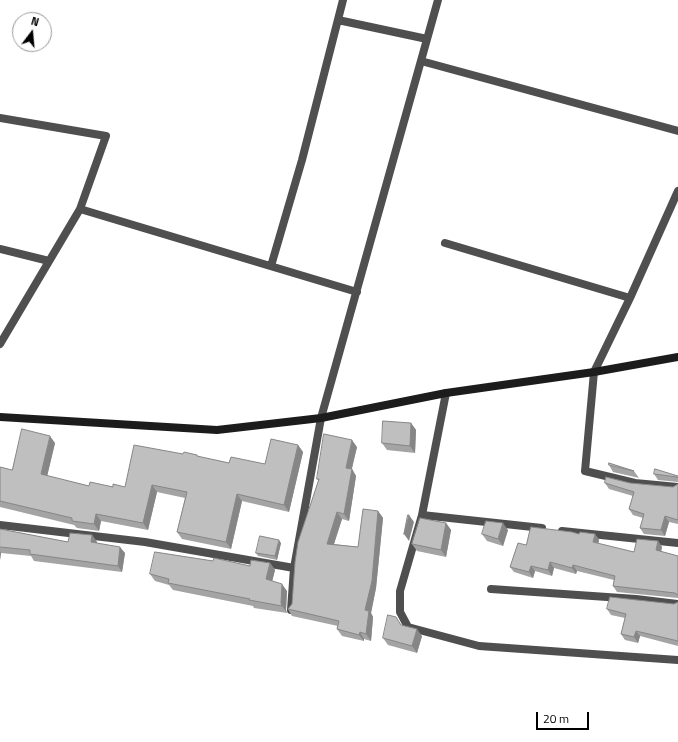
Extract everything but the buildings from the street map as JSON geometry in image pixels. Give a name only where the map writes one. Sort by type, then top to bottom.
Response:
[{"type":"street","points":[[271,266],[302,160],[343,0]]},
{"type":"street","points":[[291,610],[294,568],[321,418],[438,0]]},
{"type":"street","points":[[338,20],[427,39]]},
{"type":"street","points":[[421,61],[678,131]]},
{"type":"street","points":[[0,118],[106,136],[80,209],[0,344]]},
{"type":"street","points":[[678,190],[630,298],[594,372],[585,471],[635,483],[678,487]]},
{"type":"street","points":[[80,209],[357,292]]},
{"type":"street","points":[[444,243],[630,298]]},
{"type":"street","points":[[0,249],[49,261]]},
{"type":"street","points":[[0,417],[217,430],[321,418],[446,393],[594,372],[678,357]]},
{"type":"street","points":[[446,393],[422,515],[400,591],[400,612],[408,627],[479,646],[678,660]]},
{"type":"street","points":[[422,515],[678,544]]},
{"type":"street","points":[[0,525],[145,542],[294,568]]},
{"type":"street","points":[[491,589],[636,599],[678,604]]}]
